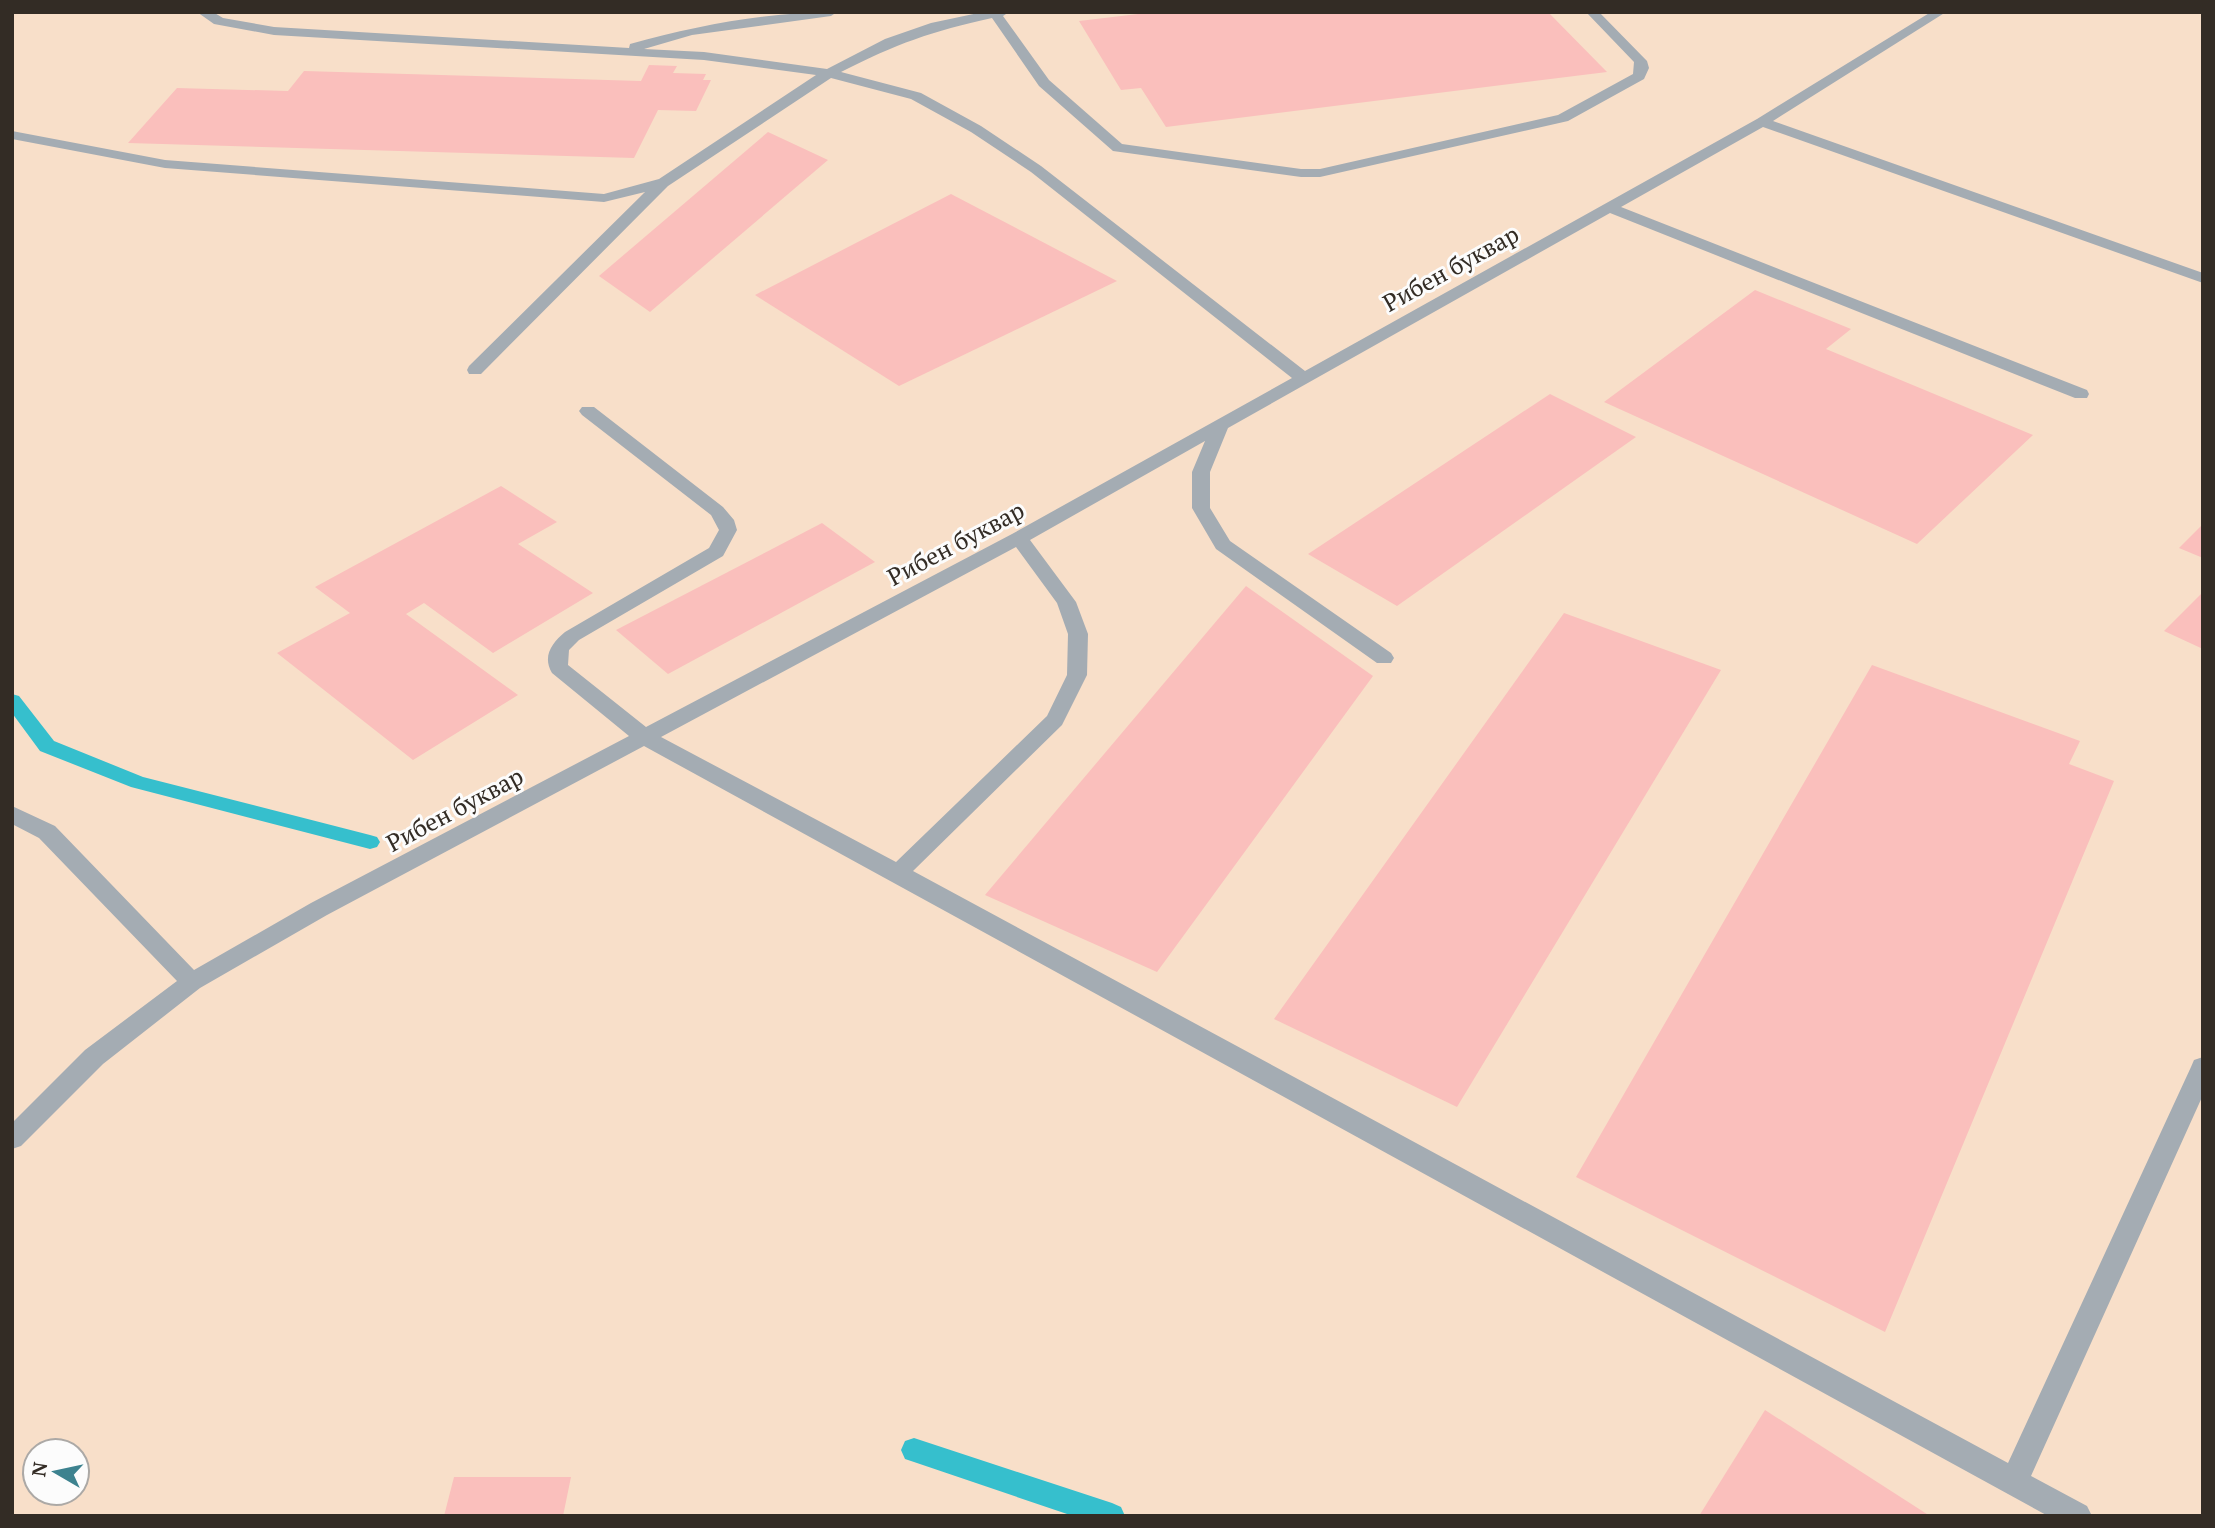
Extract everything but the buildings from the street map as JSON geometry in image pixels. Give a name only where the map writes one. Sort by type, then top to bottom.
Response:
[{"type":"street","points":[[203,12],[219,21],[274,31],[704,56],[829,73],[916,96],[976,129],[1036,169],[1304,379]]},
{"type":"street","points":[[620,51],[691,31],[831,12]]},
{"type":"street","points":[[475,370],[664,182],[829,73],[890,42],[936,26],[1003,12]]},
{"type":"street","points":[[995,13],[1044,83],[1118,148],[1301,173],[1320,173],[1563,118],[1639,76],[1643,68],[1640,61],[1592,12]]},
{"type":"street","name":"Рибен буквар","points":[[12,1139],[94,1057],[192,982],[319,909],[1019,538],[1762,122],[1940,12]]},
{"type":"street","points":[[1762,122],[2203,278]]},
{"type":"street","points":[[12,135],[165,164],[604,198],[664,182]]},
{"type":"street","points":[[1609,208],[2081,394]]},
{"type":"street","points":[[588,411],[717,511],[725,520],[727,530],[724,541],[716,552],[572,636],[558,651],[559,668],[646,738],[2077,1516]]},
{"type":"street","points":[[1220,426],[1201,472],[1201,508],[1223,545],[1384,658]]},
{"type":"street","points":[[898,873],[1055,720],[1077,675],[1078,634],[1066,602],[1019,538]]},
{"type":"street","points":[[12,814],[47,832],[192,982]]},
{"type":"street","points":[[2014,1481],[2203,1067]]},
{"type":"shaded area","points":[[12,12],[2203,12],[2203,1516],[12,1516]]},
{"type":"waterway","points":[[12,700],[47,746],[138,782],[370,842]]},
{"type":"waterway","points":[[914,1450],[1112,1516]]}]
